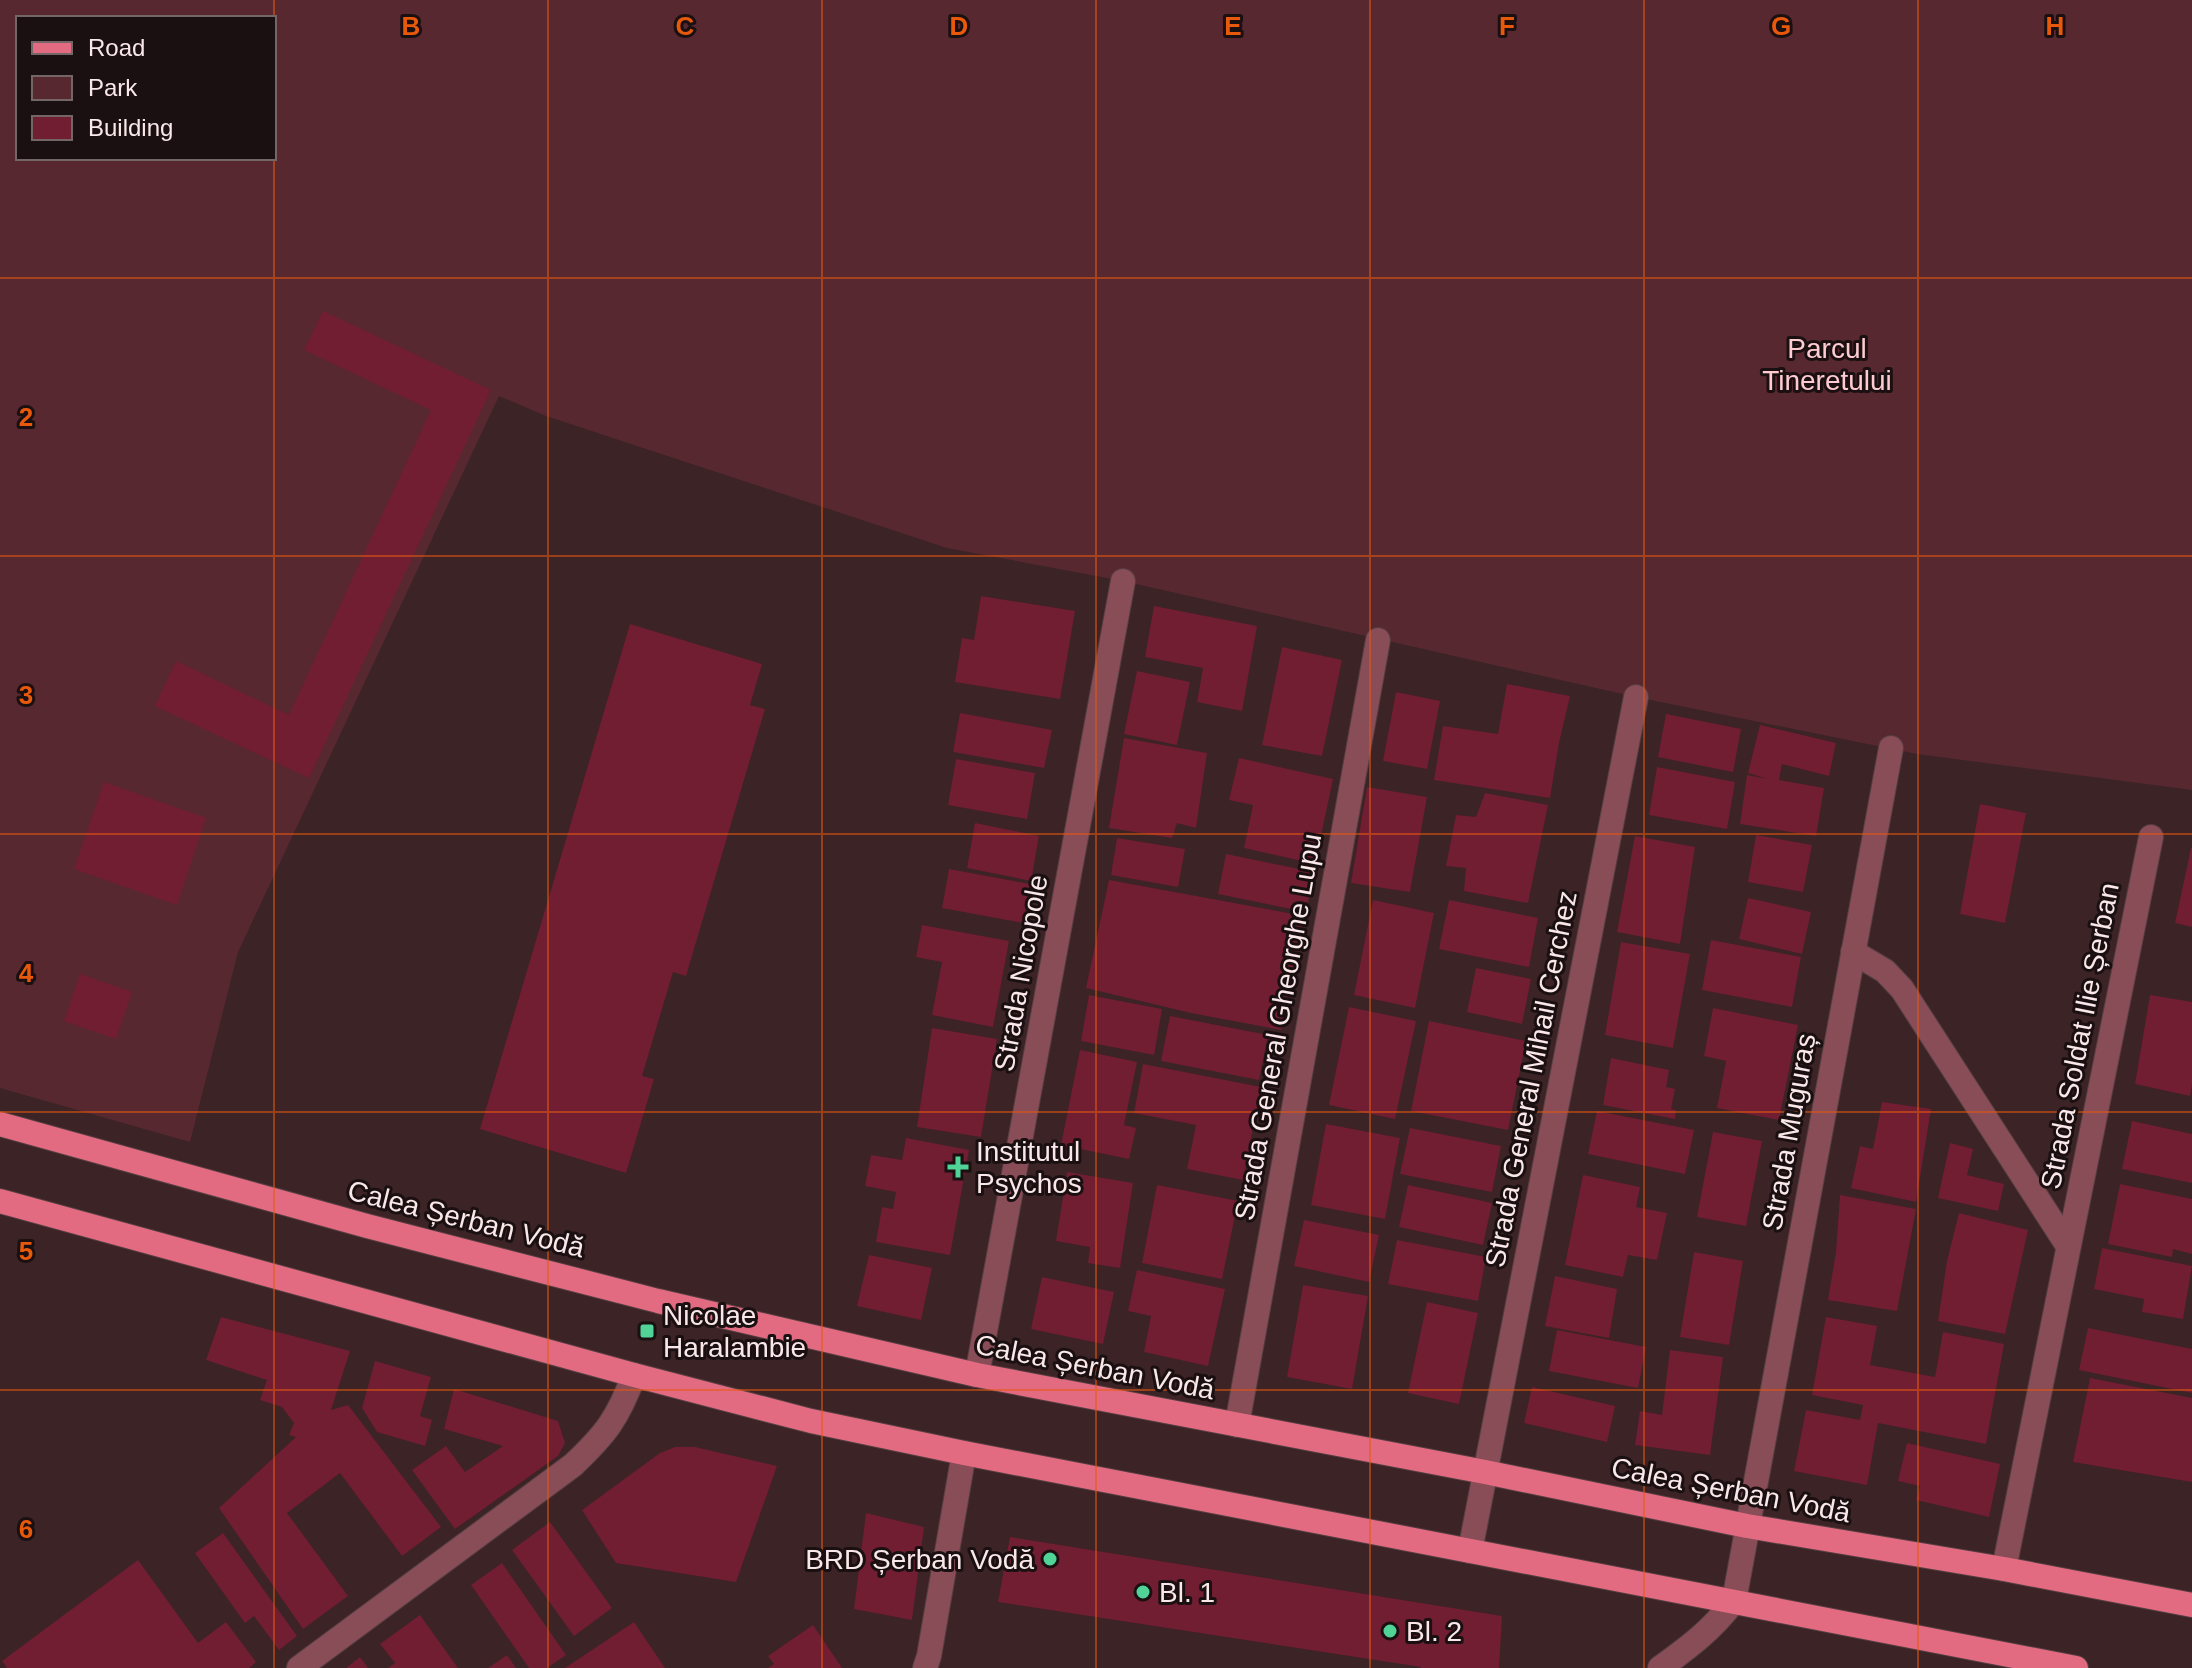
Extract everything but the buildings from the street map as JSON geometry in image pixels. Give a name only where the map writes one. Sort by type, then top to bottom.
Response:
[{"type":"main road","name":"Calea Șerban Vodă","points":[[0,1124],[367,1226],[658,1301],[977,1375],[1485,1472],[1747,1526],[2004,1569],[2192,1605]]},
{"type":"main road","points":[[0,1201],[811,1421],[2076,1668]]},
{"type":"street","name":"Strada Nicopole","points":[[977,1375],[1123,581]]},
{"type":"street","name":"Strada General Gheorghe Lupu","points":[[1237,1425],[1378,640]]},
{"type":"street","name":"Strada General Mihail Cerchez","points":[[1470,1551],[1636,697]]},
{"type":"street","name":"Strada Muguraș","points":[[1734,1601],[1891,748]]},
{"type":"street","name":"Strada Soldat Ilie Șerban","points":[[2004,1569],[2151,837]]},
{"type":"street","name":"Strada Soldat Ilie Șerban","points":[[1853,952],[1885,971],[1902,989],[2068,1246]]},
{"type":"street","points":[[299,1668],[573,1465],[613,1423],[634,1375]]},
{"type":"street","points":[[925,1668],[964,1453]]},
{"type":"street","points":[[1660,1668],[1700,1639],[1734,1601]]},
{"type":"green space","name":"Parcul Tineretului","points":[[0,0],[2192,0],[2192,790],[1917,754],[1636,697],[1123,581],[947,548],[546,416],[499,396],[238,952],[190,1142],[0,1088]]},
{"type":"place","name":"Institutul Psychos","points":[[958,1167]]},
{"type":"place","name":"Nicolae Haralambie","points":[[647,1331]]},
{"type":"place","name":"BRD Șerban Vodă","points":[[1050,1559]]},
{"type":"place","name":"Bl. 1","points":[[1143,1592]]},
{"type":"place","name":"Bl. 2","points":[[1390,1631]]}]
